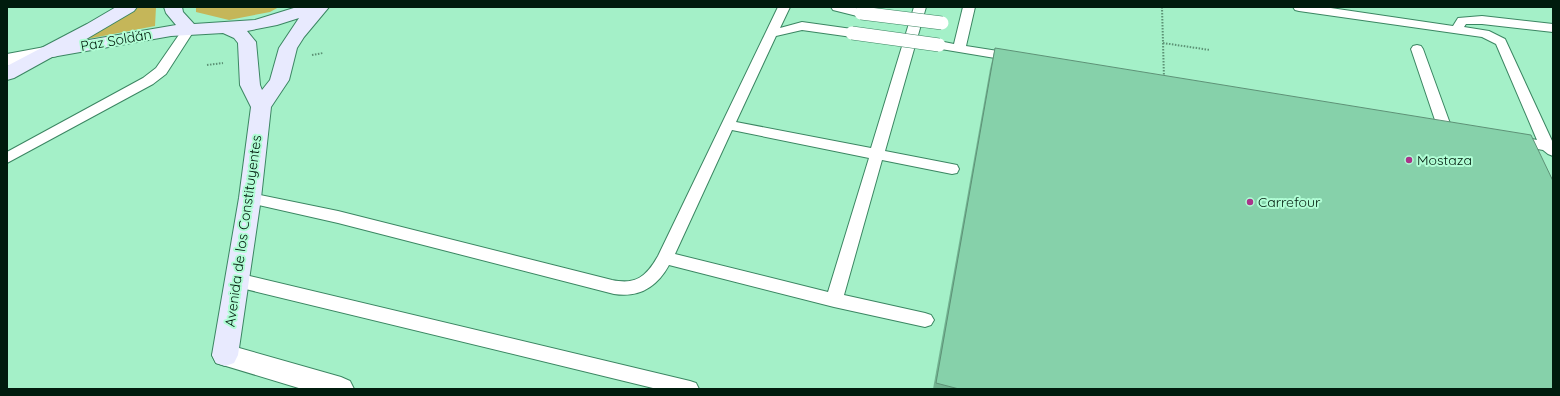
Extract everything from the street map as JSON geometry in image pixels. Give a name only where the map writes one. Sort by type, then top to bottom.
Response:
[{"type":"street","points":[[7,74],[50,52],[128,7]]},
{"type":"street","points":[[173,7],[175,14],[189,29]]},
{"type":"street","name":"Paz Soldán","points":[[7,60],[171,30],[256,24],[277,20],[314,7]]},
{"type":"street","name":"Avenida de los Constituyentes","points":[[320,7],[306,21],[295,36],[288,48],[279,80],[261,107],[250,198],[225,356],[341,389]]},
{"type":"street","points":[[226,27],[240,34],[247,42],[250,85],[261,107]]},
{"type":"lane","points":[[250,198],[338,217],[612,287],[628,289],[644,283],[655,275],[665,258],[784,7]]},
{"type":"lane","points":[[837,7],[861,13],[964,26]]},
{"type":"lane","points":[[834,300],[920,7]]},
{"type":"lane","points":[[959,48],[969,7]]},
{"type":"lane","points":[[1299,7],[1459,25],[1485,34],[1501,42],[1550,148]]},
{"type":"lane","points":[[1459,25],[1482,20],[1553,28]]},
{"type":"lane","points":[[773,32],[802,26],[959,48],[1027,60]]},
{"type":"lane","points":[[7,158],[148,81],[161,71],[189,29]]},
{"type":"lane","points":[[1416,49],[1446,129]]},
{"type":"lane","points":[[729,125],[952,169]]},
{"type":"lane","points":[[1431,127],[1460,131]]},
{"type":"lane","points":[[1503,138],[1550,148]]},
{"type":"lane","points":[[665,258],[834,300],[925,320]]},
{"type":"lane","points":[[237,280],[690,389]]},
{"type":"path","points":[[1162,7],[1164,82]]},
{"type":"path","points":[[1163,43],[1210,50]]},
{"type":"shaded area","points":[[139,7],[156,7],[155,26],[87,39]]},
{"type":"shaded area","points":[[196,7],[279,7],[270,12],[229,20],[196,12]]},
{"type":"building","name":"Carrefour","points":[[995,48],[1531,135],[1553,181],[1553,389],[959,389],[936,383]]},
{"type":"place","name":"Mostaza","points":[[1409,160]]},
{"type":"place","name":"Carrefour","points":[[1250,202]]}]
